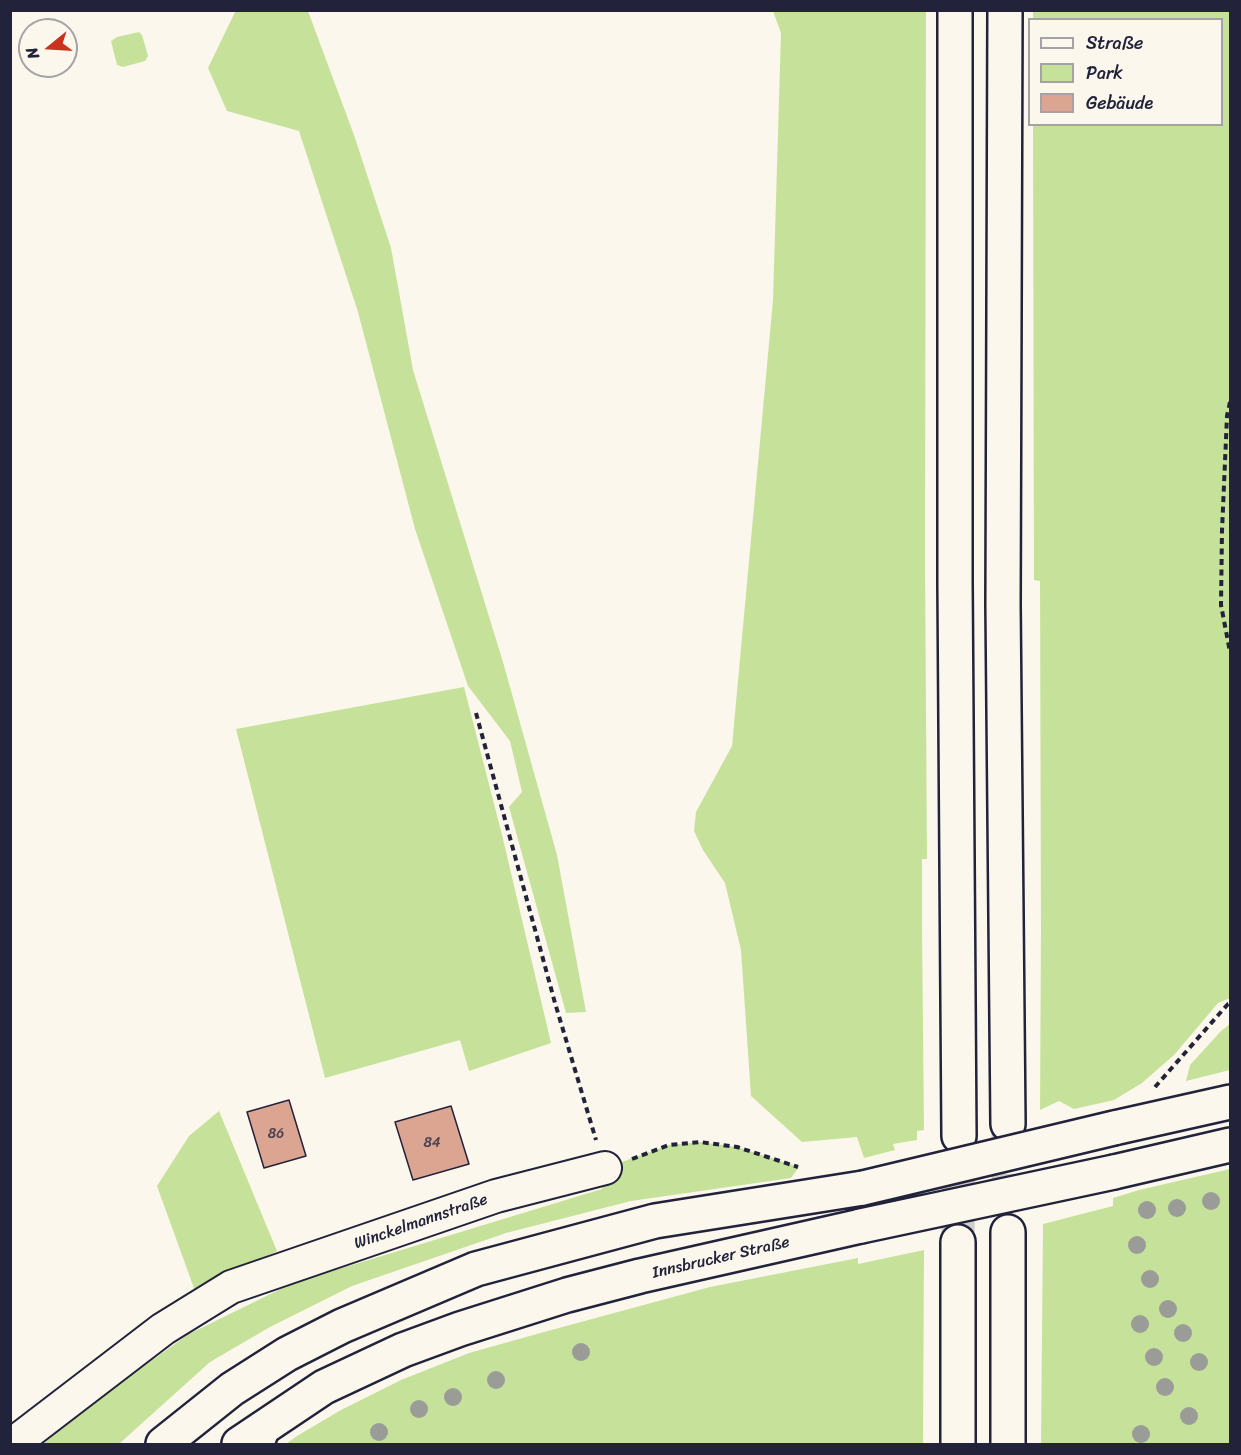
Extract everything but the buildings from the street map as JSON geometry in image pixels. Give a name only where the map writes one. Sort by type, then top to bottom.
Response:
[{"type":"main road","points":[[955,10],[955,547],[959,1136]]},
{"type":"main road","points":[[1005,10],[1003,604],[1008,1125]]},
{"type":"main road","points":[[163,1444],[232,1389],[287,1354],[342,1326],[476,1269],[655,1221],[863,1188],[1230,1102]]},
{"type":"main road","name":"Innsbrucker Straße","points":[[253,1439],[324,1387],[403,1350],[567,1295],[640,1276],[1114,1173],[1230,1145]]},
{"type":"main road","points":[[1008,1232],[1008,1444]]},
{"type":"main road","points":[[958,1242],[958,1444]]},
{"type":"main road","points":[[1009,1387],[1018,1444]]},
{"type":"street","name":"Winckelmannstraße","points":[[18,1441],[163,1329],[231,1287],[496,1196],[605,1168]]},
{"type":"path","points":[[1230,402],[1227,417],[1221,606],[1230,652]]},
{"type":"path","points":[[476,713],[555,1003],[588,1113]]},
{"type":"path","points":[[1145,1091],[1155,1087],[1230,1004]]},
{"type":"path","points":[[605,1168],[669,1145],[700,1142],[736,1147],[799,1167]]},
{"type":"green space","points":[[236,10],[308,11],[354,135],[391,248],[413,370],[503,662],[557,855],[586,1012],[566,1013],[509,807],[522,792],[510,741],[468,686],[415,529],[358,312],[299,131],[227,111],[208,68]]},
{"type":"green space","points":[[773,11],[926,11],[927,859],[922,859],[924,1130],[917,1131],[917,1140],[893,1144],[895,1150],[864,1158],[857,1137],[802,1142],[751,1096],[741,950],[725,883],[703,850],[694,831],[696,812],[732,746],[773,300],[781,33]]},
{"type":"green space","points":[[1033,11],[1230,11],[1230,998],[1218,1003],[1174,1055],[1142,1083],[1114,1100],[1074,1109],[1059,1101],[1040,1110],[1040,581],[1034,580],[1033,126],[1223,126],[1223,18],[1033,18]]},
{"type":"green space","points":[[139,32],[148,56],[145,61],[123,67],[117,65],[111,41],[117,37]]},
{"type":"green space","points":[[464,687],[503,839],[551,1043],[469,1071],[460,1040],[325,1078],[236,729]]},
{"type":"green space","points":[[1230,1024],[1230,1070],[1186,1081],[1190,1065]]},
{"type":"green space","points":[[219,1111],[277,1251],[195,1291],[157,1186],[189,1136]]},
{"type":"green space","points":[[700,1142],[737,1147],[799,1167],[791,1178],[631,1201],[506,1233],[352,1286],[270,1327],[210,1362],[119,1444],[43,1444],[89,1405],[189,1334],[293,1283],[602,1189],[605,1168],[669,1145]]},
{"type":"green space","points":[[1230,1169],[1230,1444],[1041,1444],[1043,1224],[1113,1206],[1113,1198],[1139,1190]]},
{"type":"green space","points":[[924,1250],[923,1444],[286,1444],[341,1410],[401,1380],[469,1353],[710,1287],[858,1258],[858,1264]]},
{"type":"tunnel","points":[[1008,1125],[1008,1232]]},
{"type":"tunnel","points":[[958,1242],[959,1138]]}]
